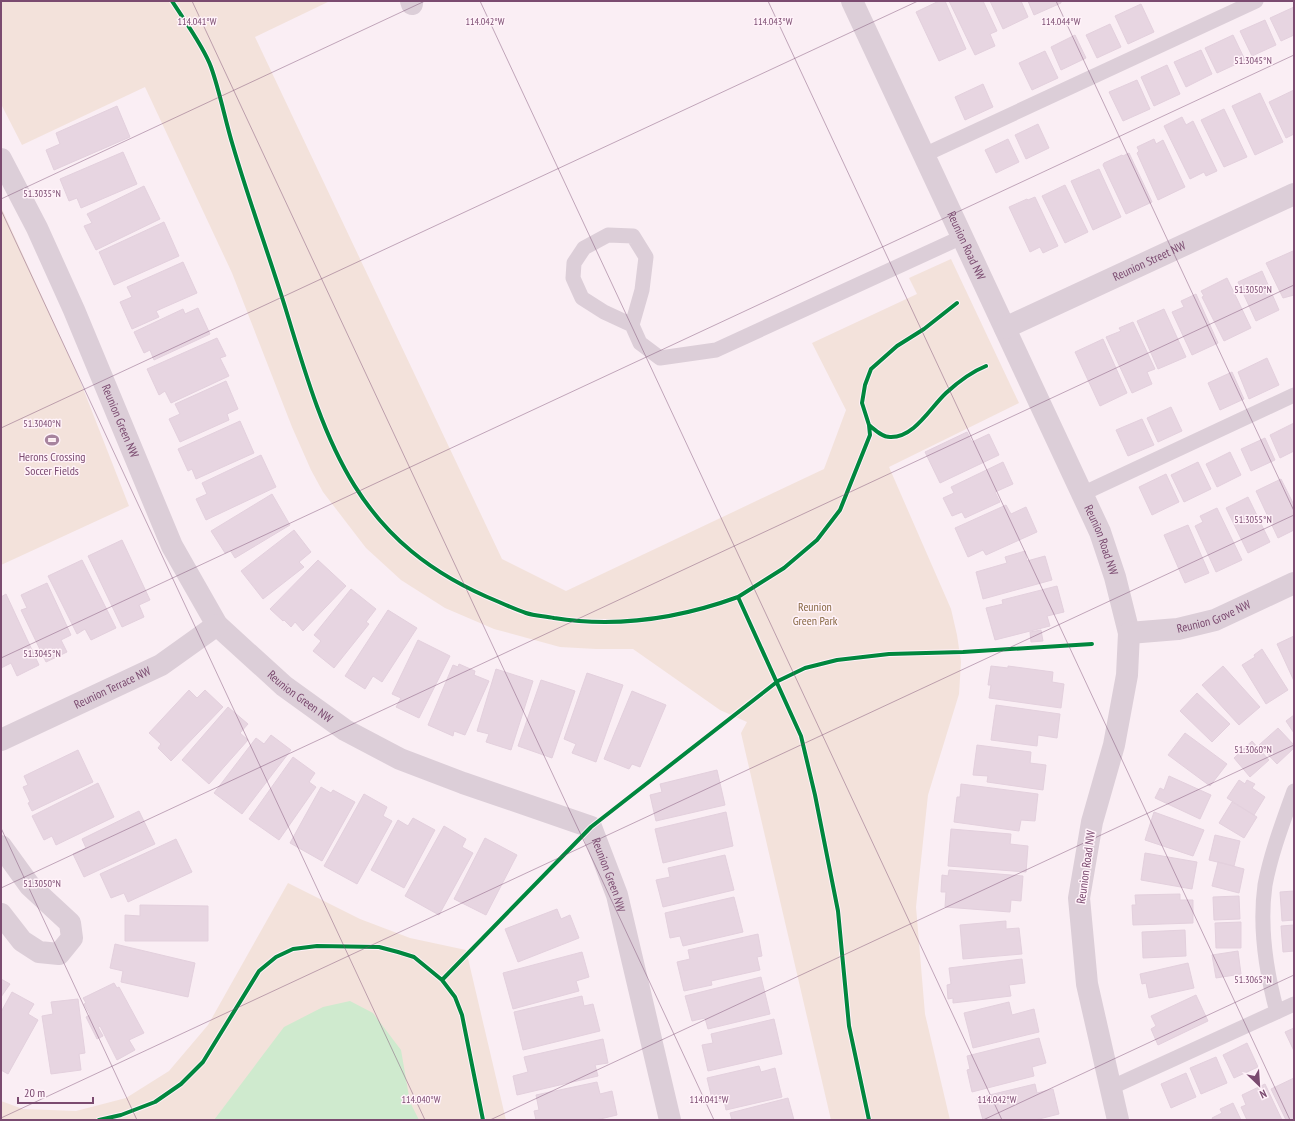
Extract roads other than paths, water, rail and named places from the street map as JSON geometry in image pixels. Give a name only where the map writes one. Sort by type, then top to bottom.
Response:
[{"type":"street","name":"Reunion Road NW","points":[[852,1],[1100,532],[1115,577],[1129,633],[1127,675],[1114,745],[1092,822],[1079,898],[1087,984],[1118,1120]]},
{"type":"street","name":"Reunion Green NW","points":[[1,159],[37,228],[172,546],[217,625],[284,686],[345,730],[400,760],[591,827],[617,895],[670,1120]]},
{"type":"street","name":"Reunion Street NW","points":[[1005,328],[1294,194]]},
{"type":"street","name":"Reunion Grove NW","points":[[1129,633],[1178,629],[1215,620],[1294,583]]},
{"type":"street","name":"Reunion Terrace NW","points":[[1,740],[161,665],[217,625]]},
{"type":"street","points":[[1,846],[30,886],[70,923],[72,938],[59,954],[39,952],[22,941],[1,914]]},
{"type":"lane","points":[[924,155],[1256,1]]},
{"type":"lane","points":[[632,325],[604,312],[582,298],[573,278],[574,263],[584,248],[608,235],[633,236],[646,257],[642,290],[632,325],[640,343],[660,358],[716,350],[962,237]]},
{"type":"lane","points":[[1082,494],[1294,395]]},
{"type":"lane","points":[[1277,1012],[1268,978],[1263,931],[1265,885],[1277,839],[1294,791]]},
{"type":"lane","points":[[1110,1088],[1294,1004]]},
{"type":"place","name":"Herons Crossing Soccer Fields","points":[[52,440]]},
{"type":"park label","name":"Reunion Green Park","points":[[815,614]]}]
